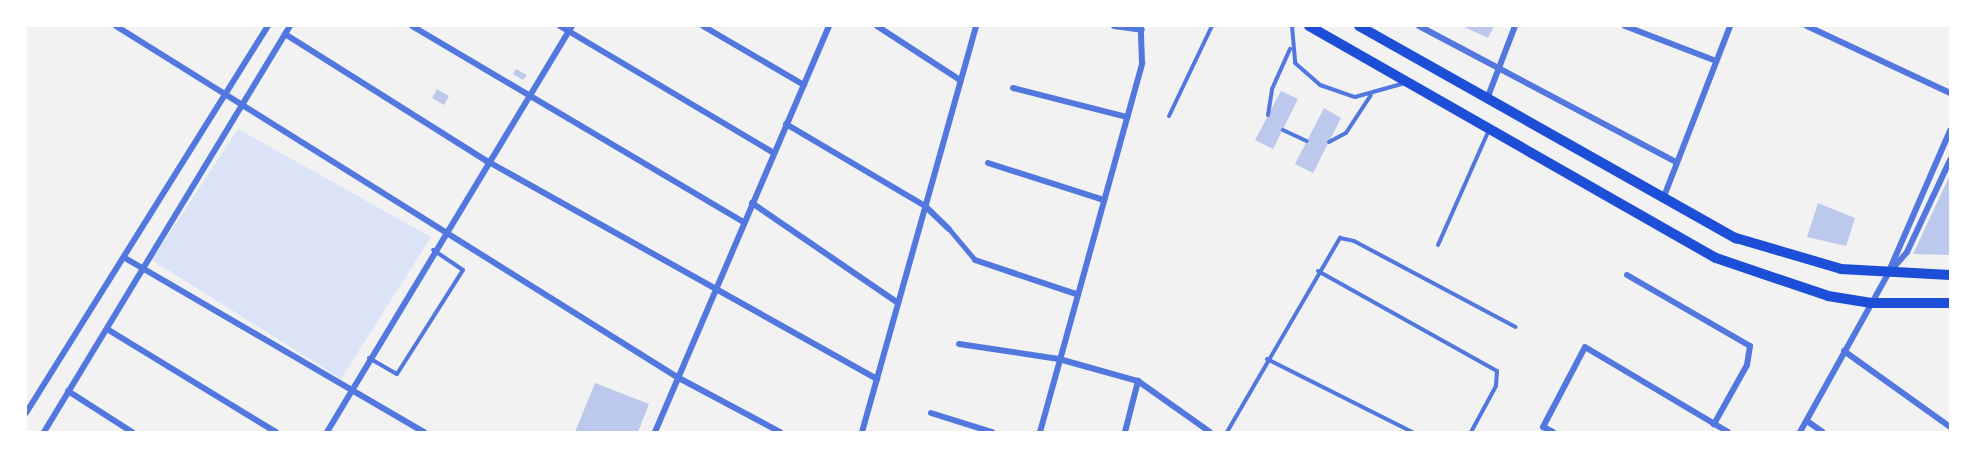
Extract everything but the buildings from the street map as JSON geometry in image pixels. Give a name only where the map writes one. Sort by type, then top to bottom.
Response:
[{"type":"main road","points":[[1309,26],[1716,258],[1800,289],[1871,303],[1950,303]]},
{"type":"main road","points":[[1359,26],[1662,200],[1761,248],[1832,267],[1888,274],[1950,275]]},
{"type":"street","points":[[116,26],[443,233],[677,377],[780,432]]},
{"type":"street","points":[[26,413],[268,26]]},
{"type":"street","points":[[44,432],[141,268],[290,26]]},
{"type":"street","points":[[412,26],[744,222]]},
{"type":"street","points":[[560,26],[570,28],[774,153]]},
{"type":"street","points":[[703,26],[804,85]]},
{"type":"street","points":[[655,432],[829,26]]},
{"type":"street","points":[[877,26],[960,80]]},
{"type":"street","points":[[862,432],[976,26]]},
{"type":"street","points":[[1040,432],[1076,294],[1142,63],[1142,28],[1114,26]]},
{"type":"street","points":[[1419,26],[1676,162]]},
{"type":"street","points":[[1487,99],[1515,26]]},
{"type":"street","points":[[1630,26],[1716,61]]},
{"type":"street","points":[[1662,200],[1730,26]]},
{"type":"street","points":[[1807,26],[1950,93]]},
{"type":"street","points":[[327,432],[349,390],[443,233],[570,28]]},
{"type":"street","points":[[285,34],[487,161],[714,290],[878,379]]},
{"type":"street","points":[[1013,88],[1126,117]]},
{"type":"street","points":[[786,124],[925,206],[975,260],[1076,294]]},
{"type":"street","points":[[1800,432],[1888,274],[1950,131]]},
{"type":"street","points":[[1888,274],[1907,252],[1950,160]]},
{"type":"street","points":[[988,164],[1104,200]]},
{"type":"street","points":[[752,202],[898,303]]},
{"type":"street","points":[[124,258],[424,432]]},
{"type":"street","points":[[1627,275],[1750,346],[1747,365],[1714,424]]},
{"type":"street","points":[[107,329],[276,432]]},
{"type":"street","points":[[959,344],[1059,359],[1138,381],[1210,432]]},
{"type":"street","points":[[1553,432],[1543,427],[1585,347],[1728,432]]},
{"type":"street","points":[[1844,351],[1950,427]]},
{"type":"street","points":[[1125,432],[1138,381]]},
{"type":"street","points":[[68,391],[132,432]]},
{"type":"street","points":[[931,413],[992,432]]},
{"type":"street","points":[[1807,421],[1823,432]]},
{"type":"lane","points":[[1168,116],[1212,26]]},
{"type":"lane","points":[[1268,115],[1272,89],[1290,48],[1292,26]]},
{"type":"lane","points":[[1290,48],[1295,63],[1320,85],[1338,93],[1371,95],[1408,82]]},
{"type":"lane","points":[[1329,142],[1346,133],[1371,95]]},
{"type":"lane","points":[[1438,245],[1489,129]]},
{"type":"lane","points":[[1283,130],[1307,141]]},
{"type":"lane","points":[[1227,432],[1318,271],[1335,244],[1347,238],[1516,327]]},
{"type":"lane","points":[[369,357],[397,374],[463,270],[433,250]]},
{"type":"lane","points":[[1318,271],[1497,371],[1496,386],[1471,432]]},
{"type":"lane","points":[[1267,359],[1412,432]]},
{"type":"shaded area","points":[[238,129],[431,237],[341,379],[152,260]]}]
